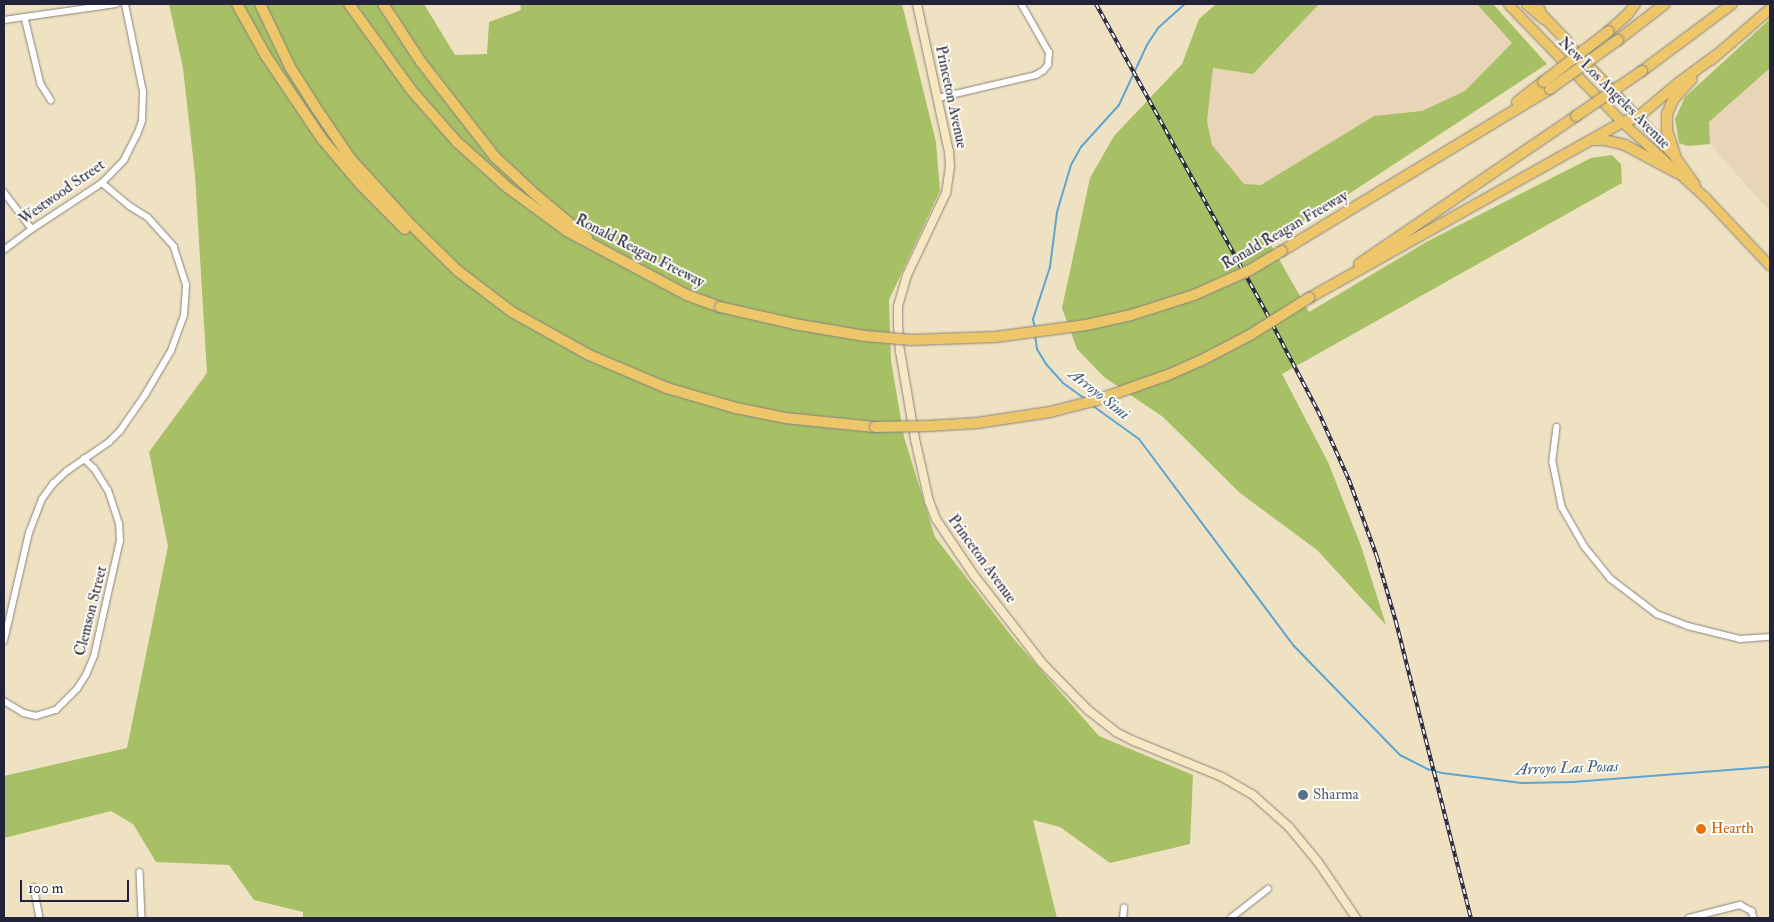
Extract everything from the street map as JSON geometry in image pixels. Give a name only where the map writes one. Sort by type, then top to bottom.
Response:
[{"type":"highway","points":[[237,4],[266,56],[322,140],[360,185],[424,246],[512,312],[548,334],[632,375],[667,388],[736,408],[785,418],[875,427],[986,422],[1050,412],[1097,400],[1168,375],[1200,361],[1250,335],[1309,298],[1642,71],[1732,4]]},
{"type":"highway","points":[[260,4],[290,67],[350,158],[408,222],[458,272]]},
{"type":"highway","name":"Ronald Reagan Freeway","points":[[349,4],[412,91],[457,142],[506,188],[567,231],[687,295],[720,307],[794,324],[865,336],[911,340],[995,338],[1086,325],[1131,315],[1194,295],[1250,270],[1282,251],[1474,134],[1546,85]]},
{"type":"highway","points":[[383,4],[420,62],[495,157],[516,178],[579,230],[594,245]]},
{"type":"highway","points":[[1537,4],[1542,15],[1566,40]]},
{"type":"highway","points":[[1546,85],[1628,14],[1635,4]]},
{"type":"highway","points":[[1546,85],[1618,40],[1665,4]]},
{"type":"highway","points":[[1309,298],[1589,140],[1622,122],[1638,117],[1715,56],[1770,9]]},
{"type":"highway","points":[[1676,158],[1667,131],[1667,114],[1673,100],[1715,56]]},
{"type":"highway","points":[[1589,140],[1604,140],[1625,145],[1677,173]]},
{"type":"main road","name":"New Los Angeles Avenue","points":[[1508,4],[1622,122],[1705,197],[1770,266]]},
{"type":"main road","name":"New Los Angeles Avenue","points":[[1526,4],[1566,40],[1638,117],[1676,158],[1705,197]]},
{"type":"street","points":[[4,20],[116,4]]},
{"type":"street","name":"Westwood Street","points":[[4,250],[32,229],[102,183],[124,160],[137,135],[144,108],[139,69],[125,4]]},
{"type":"street","name":"Princeton Avenue","points":[[917,4],[950,152],[949,180],[941,205],[907,275],[898,307],[898,325],[900,351],[916,439],[929,501],[936,519],[968,567],[1042,663],[1088,710],[1116,732],[1222,777],[1252,794],[1289,827],[1318,862],[1356,918]]},
{"type":"street","points":[[938,98],[1036,75],[1048,65],[1049,53],[1021,4]]},
{"type":"street","points":[[26,18],[41,84],[51,100]]},
{"type":"street","points":[[4,642],[35,514],[53,484],[120,431],[145,395],[171,351],[180,331],[187,300],[186,285],[174,247],[158,228],[113,194],[102,183]]},
{"type":"street","points":[[4,192],[32,229]]},
{"type":"street","points":[[1557,427],[1553,462],[1562,507],[1585,548],[1611,579],[1657,614],[1688,626],[1740,639],[1770,637]]},
{"type":"street","name":"Clemson Street","points":[[4,701],[24,713],[36,716],[51,712],[77,689],[94,656],[120,541],[118,524],[108,491],[94,468],[84,459]]},
{"type":"street","points":[[140,872],[142,918]]},
{"type":"street","points":[[34,887],[40,918]]},
{"type":"street","points":[[1231,918],[1268,889]]},
{"type":"street","points":[[1689,918],[1740,905],[1752,911],[1754,918]]},
{"type":"street","points":[[1123,918],[1124,908]]},
{"type":"shaded area","points":[[1310,4],[1483,4],[1522,48],[1465,98],[1239,204],[1204,146],[1209,69],[1249,70]]},
{"type":"shaded area","points":[[1770,68],[1770,212],[1710,144],[1709,122]]},
{"type":"green space","points":[[169,4],[424,4],[455,55],[487,54],[489,22],[521,10],[520,4],[902,4],[936,142],[940,191],[889,300],[891,361],[904,437],[935,537],[1013,638],[1099,736],[1193,775],[1190,844],[1110,863],[1060,827],[1033,820],[1057,918],[303,918],[303,912],[254,900],[229,865],[156,862],[133,824],[111,811],[4,838],[4,776],[127,748],[168,546],[149,452],[207,373],[195,175],[183,68]]},
{"type":"green space","points":[[1216,4],[1319,4],[1253,74],[1213,68],[1207,121],[1212,145],[1244,184],[1261,185],[1374,116],[1422,111],[1465,91],[1512,43],[1477,4],[1493,4],[1547,64],[1271,245],[1309,312],[1428,241],[1591,158],[1612,155],[1621,164],[1622,183],[1282,374],[1328,462],[1361,546],[1386,625],[1317,550],[1240,493],[1163,417],[1104,377],[1077,349],[1062,308],[1090,178],[1114,136],[1182,64],[1199,19]]},
{"type":"green space","points":[[1770,19],[1770,68],[1709,122],[1710,144],[1688,146],[1679,143],[1675,119],[1685,97]]},
{"type":"waterway","name":"Arroyo Simi","points":[[1035,328],[1033,319],[1050,267],[1057,212],[1071,165],[1081,147],[1119,105],[1147,45],[1158,28],[1185,4]]},
{"type":"waterway","name":"Arroyo Simi","points":[[1035,335],[1037,349],[1046,364],[1063,383],[1084,398]]},
{"type":"waterway","name":"Arroyo Las Posas","points":[[1093,406],[1139,439],[1294,646],[1400,755],[1427,769],[1442,773],[1521,783],[1573,782],[1770,767]]},
{"type":"railway","points":[[1096,4],[1267,314],[1318,411],[1349,480],[1377,557],[1396,622],[1471,918]]},
{"type":"place","name":"Sharma","points":[[1303,795]]},
{"type":"place","name":"Hearth","points":[[1701,829]]}]
